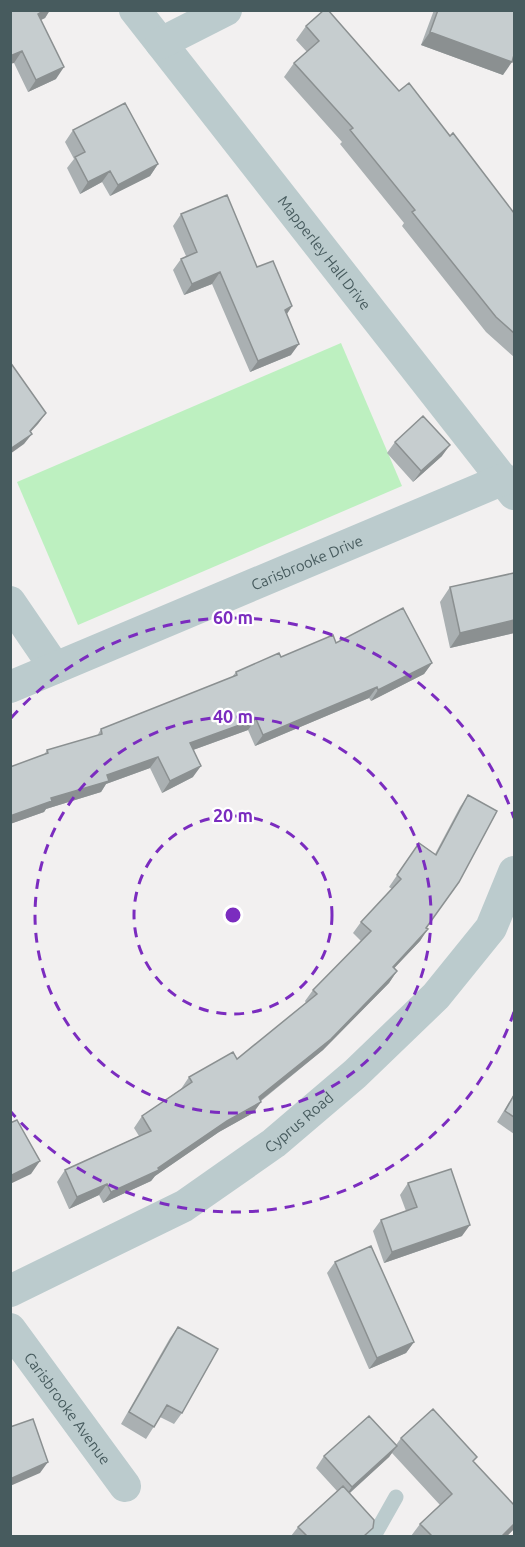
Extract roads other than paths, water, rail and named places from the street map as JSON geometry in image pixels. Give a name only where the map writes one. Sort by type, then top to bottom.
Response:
[{"type":"street","name":"Mapperley Hall Drive","points":[[135,10],[509,487]]},
{"type":"street","points":[[161,42],[226,10]]},
{"type":"street","name":"Carisbrooke Drive","points":[[10,687],[509,487]]},
{"type":"street","points":[[10,602],[55,668]]},
{"type":"street","name":"Cyprus Road","points":[[10,1291],[184,1206],[274,1143],[356,1074],[436,996],[491,928],[514,872]]},
{"type":"street","name":"Carisbrooke Avenue","points":[[10,1329],[125,1486]]},
{"type":"lane","points":[[374,1536],[396,1497]]}]
